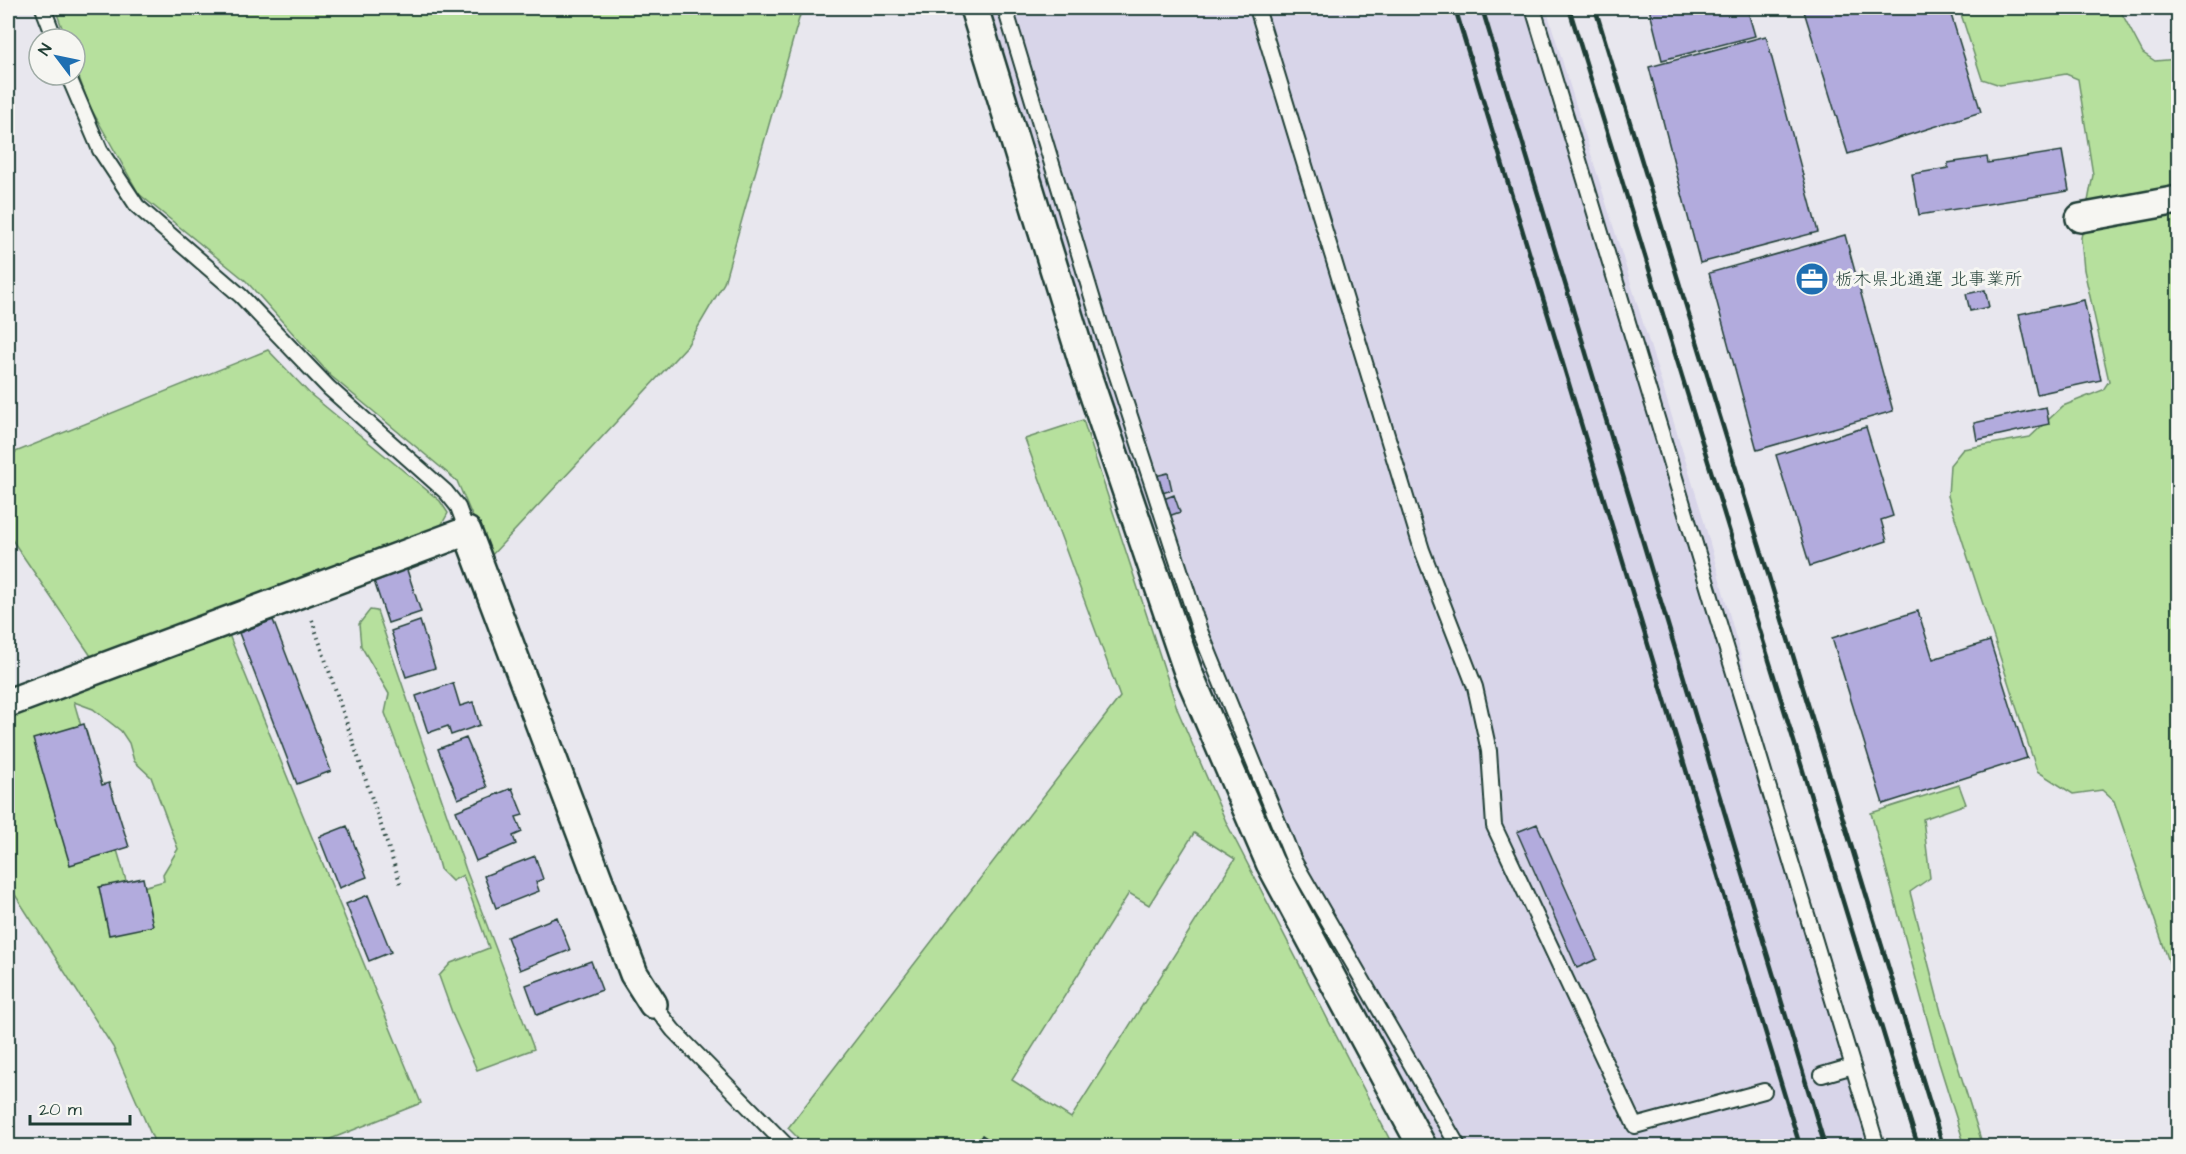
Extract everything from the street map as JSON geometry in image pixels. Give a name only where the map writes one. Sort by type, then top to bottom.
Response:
[{"type":"street","points":[[974,8],[1084,366],[1188,672],[1270,863],[1422,1146]]},
{"type":"street","points":[[2080,218],[2178,200]]},
{"type":"street","points":[[8,703],[467,531],[634,974],[653,1004]]},
{"type":"lane","points":[[43,8],[50,27]]},
{"type":"lane","points":[[1005,8],[1102,330],[1200,631],[1294,861],[1458,1146]]},
{"type":"lane","points":[[1257,8],[1422,550],[1475,687],[1490,751],[1494,826],[1604,1062],[1635,1126],[1764,1091]]},
{"type":"lane","points":[[1533,8],[1877,1146]]},
{"type":"lane","points":[[73,87],[100,150],[137,206],[241,296],[329,388],[446,492],[458,507],[467,531]]},
{"type":"lane","points":[[653,1004],[673,1030],[787,1146]]},
{"type":"lane","points":[[1822,1075],[1852,1066]]},
{"type":"path","points":[[303,593],[401,885]]},
{"type":"shaded area","points":[[974,8],[1546,8],[1702,514],[1877,1146],[1422,1146],[1188,672]]},
{"type":"green space","points":[[55,8],[802,8],[724,283],[687,346],[490,557],[457,481],[331,376],[246,281],[139,194],[89,105],[83,87],[87,87],[87,27],[62,27]]},
{"type":"green space","points":[[1959,8],[2119,8],[2143,53],[2155,61],[2178,59],[2178,988],[2114,801],[2102,790],[2073,794],[2037,771],[1948,496],[1950,465],[1963,449],[2030,437],[2063,406],[2103,390],[2109,381],[2084,270],[2081,238],[2093,175],[2078,79],[2066,74],[2000,85],[1982,79]]},
{"type":"green space","points":[[268,350],[310,394],[440,501],[448,513],[442,524],[431,533],[93,659],[8,534],[8,455]]},
{"type":"green space","points":[[1083,420],[1178,711],[1227,824],[1393,1146],[806,1146],[788,1128],[1120,697],[1025,439]],"holes":[[[1194,833],[1235,859],[1071,1118],[1012,1080],[1129,893],[1149,905]]]},
{"type":"green space","points":[[370,610],[377,611],[466,870],[534,1049],[477,1070],[454,1018],[439,976],[451,963],[489,948],[463,875],[452,881],[440,869],[431,836],[385,713],[389,694],[361,646],[359,624]]},
{"type":"green space","points":[[227,630],[421,1103],[313,1146],[153,1146],[153,1139],[113,1047],[8,884],[8,710]],"holes":[[[74,702],[93,709],[121,731],[129,743],[134,761],[151,777],[178,849],[163,874],[164,881],[129,891]]]},
{"type":"green space","points":[[1959,785],[1966,804],[1923,819],[1930,878],[1910,892],[1941,1012],[1983,1146],[1965,1146],[1939,1063],[1871,813]]},
{"type":"building","points":[[1649,8],[1747,8],[1755,36],[1662,60]]},
{"type":"building","points":[[1803,8],[1949,8],[1981,112],[1848,154]]},
{"type":"building","points":[[1766,36],[1818,232],[1700,263],[1649,67]]},
{"type":"building","points":[[2062,151],[2069,191],[1919,215],[1912,174],[1948,168],[1948,163],[1987,157],[1988,163]]},
{"type":"building","points":[[1845,235],[1893,411],[1757,450],[1709,273]]},
{"type":"building","points":[[1985,290],[1989,307],[1970,311],[1966,294]]},
{"type":"building","points":[[2084,300],[2101,380],[2037,394],[2019,314]]},
{"type":"building","points":[[2046,407],[2049,424],[1977,440],[1974,423]]},
{"type":"building","points":[[1866,427],[1893,516],[1881,520],[1887,541],[1810,566],[1776,455]]},
{"type":"building","points":[[1168,473],[1172,490],[1159,494],[1155,476]]},
{"type":"building","points":[[1174,495],[1180,512],[1166,517],[1161,500]]},
{"type":"building","points":[[406,567],[421,612],[388,623],[373,578]]},
{"type":"building","points":[[1918,611],[1933,659],[1990,641],[2027,758],[1883,804],[1832,638]]},
{"type":"building","points":[[273,620],[331,771],[297,784],[239,633]]},
{"type":"building","points":[[420,621],[435,668],[406,677],[391,631]]},
{"type":"building","points":[[453,683],[460,706],[473,702],[480,725],[451,735],[448,726],[428,733],[416,696]]},
{"type":"building","points":[[84,724],[102,785],[109,783],[129,847],[70,865],[33,739]]},
{"type":"building","points":[[466,738],[487,787],[458,799],[438,749]]},
{"type":"building","points":[[512,788],[523,815],[516,817],[522,832],[513,836],[516,844],[476,861],[456,811]]},
{"type":"building","points":[[1537,824],[1597,959],[1577,968],[1517,832]]},
{"type":"building","points":[[347,826],[367,877],[339,888],[319,837]]},
{"type":"building","points":[[535,856],[543,879],[536,882],[539,891],[496,908],[484,876]]},
{"type":"building","points":[[143,878],[153,926],[109,935],[99,887]]},
{"type":"building","points":[[368,895],[391,952],[369,961],[346,904]]},
{"type":"building","points":[[557,917],[570,950],[520,970],[507,937]]},
{"type":"building","points":[[591,961],[602,990],[537,1015],[526,985]]},
{"type":"building","points":[[982,1135],[999,1146],[975,1146]]},
{"type":"railway","points":[[1455,8],[1800,1146]]},
{"type":"railway","points":[[1482,8],[1825,1146]]},
{"type":"railway","points":[[1569,8],[1918,1146]]},
{"type":"railway","points":[[1595,8],[1943,1146]]},
{"type":"place","name":"栃木県北通運 北事業所","points":[[1812,279]]}]
